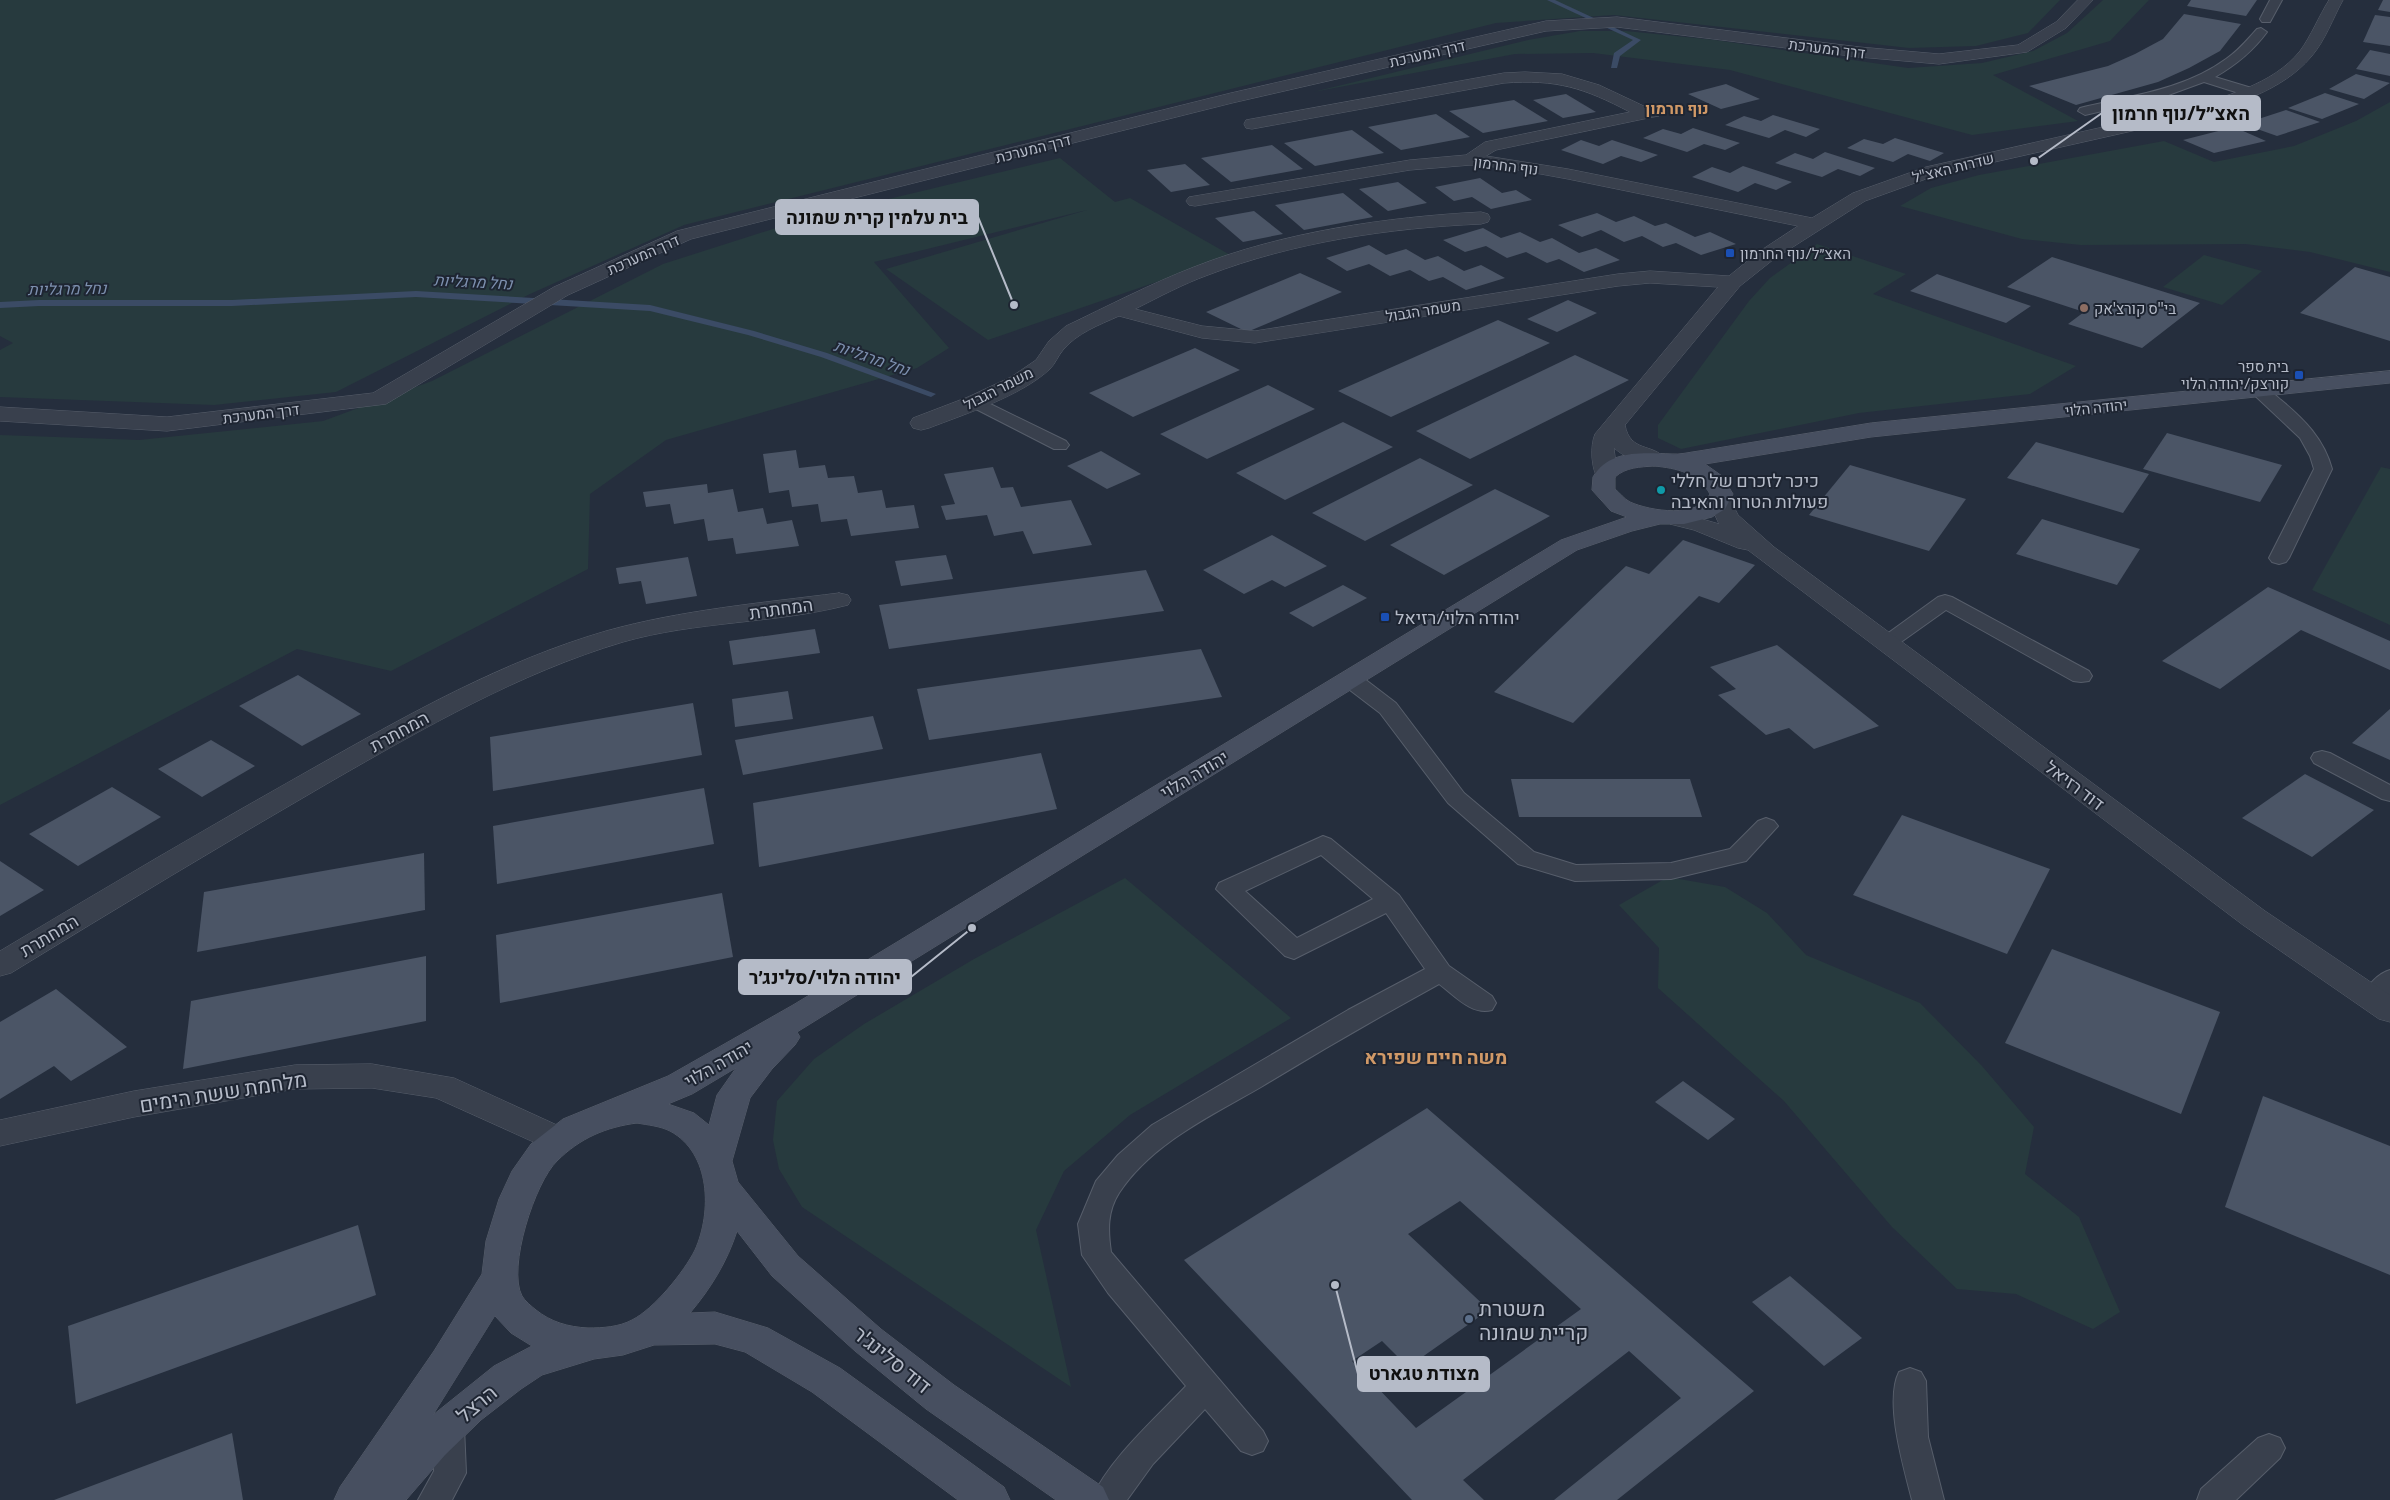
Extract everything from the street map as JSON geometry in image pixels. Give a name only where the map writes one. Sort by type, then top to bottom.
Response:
[{"type":"street","name":"דרך המערכת","points":[[0,414],[167,424],[378,399],[562,291],[684,235],[1230,98],[1546,26],[1616,22],[1859,52],[1939,59],[2022,49],[2061,25],[2086,0]]},
{"type":"street","name":"שדרות האצ\"ל","points":[[1604,481],[1606,461],[1602,450],[1602,440],[1614,424],[1733,282],[1768,255],[1814,224],[1859,198],[1932,171],[2188,114],[2250,92],[2288,72],[2306,53],[2336,0]]},
{"type":"street","points":[[1252,124],[1504,78],[1532,75],[1554,76],[1582,82],[1651,112],[1491,146],[1481,151],[1471,160]]},
{"type":"street","name":"נוף החרמון","points":[[1195,200],[1410,165],[1471,160],[1508,163],[1568,174],[1814,224]]},
{"type":"street","name":"משמר הגבול","points":[[921,423],[976,402],[1018,381],[1043,364],[1056,345],[1073,330],[1200,271],[1247,255],[1293,243],[1418,221],[1481,218]]},
{"type":"street","name":"משמר הגבול","points":[[1117,309],[1168,326],[1199,333],[1226,337],[1255,336],[1618,280],[1650,277],[1733,282]]},
{"type":"street","name":"יהודה הלוי","points":[[1569,545],[1592,523],[1601,509],[1604,481],[1620,464],[1732,454],[1802,440],[1870,430],[2390,377]]},
{"type":"street","points":[[1614,424],[1614,432],[1628,449],[1692,466],[1707,474],[1716,483],[1720,497]]},
{"type":"street","name":"יהודה הלוי","points":[[612,1113],[680,1086],[820,1004],[1569,545],[1606,530],[1707,512],[1720,497],[1732,474],[1752,460],[1802,440]]},
{"type":"street","points":[[1604,481],[1609,498],[1620,507],[1637,514],[1668,518]]},
{"type":"street","name":"דוד רזיאל","points":[[1720,497],[1728,518],[1765,552],[2254,918],[2381,1005]]},
{"type":"street","name":"דוד רזיאל","points":[[1668,518],[1702,525],[1765,552]]},
{"type":"street","name":"המחתרת","points":[[0,965],[174,859],[425,716],[509,675],[598,641],[661,625],[838,600]]},
{"type":"street","name":"יהודה הלוי","points":[[649,1329],[677,1302],[706,1263],[721,1224],[720,1173],[734,1095],[760,1060],[820,1004]]},
{"type":"street","name":"מלחמת ששת הימים","points":[[0,1133],[134,1104],[295,1077],[372,1076],[442,1087],[558,1140]]},
{"type":"street","name":"דוד סלינג'ר","points":[[612,1113],[637,1110],[657,1113],[686,1124],[701,1138],[720,1173],[785,1266],[868,1340],[940,1397],[1089,1500]]},
{"type":"street","points":[[354,1500],[447,1362],[499,1279],[508,1233],[526,1177],[541,1154],[558,1140],[586,1122],[612,1113]]},
{"type":"street","points":[[499,1279],[503,1296],[518,1318],[543,1334],[570,1341],[598,1343],[624,1339],[649,1329],[715,1328],[755,1338],[826,1380],[990,1500]]},
{"type":"street","name":"הרצל","points":[[381,1500],[422,1451],[488,1390],[530,1363],[598,1343]]},
{"type":"lane","points":[[2266,19],[2276,0]]},
{"type":"lane","points":[[2085,111],[2133,101],[2175,89],[2203,77],[2228,64],[2261,32]]},
{"type":"lane","points":[[2203,77],[2250,92]]},
{"type":"lane","points":[[2258,390],[2305,431],[2320,454],[2323,470],[2279,558]]},
{"type":"lane","points":[[976,402],[1060,445]]},
{"type":"lane","points":[[1887,643],[1945,601],[2082,676]]},
{"type":"lane","points":[[1350,679],[1388,708],[1456,798],[1526,858],[1575,873],[1671,871],[1738,856],[1766,826]]},
{"type":"lane","points":[[2322,758],[2390,794]]},
{"type":"lane","points":[[1390,901],[1294,950],[1228,890],[1323,844],[1390,901],[1440,972],[1482,1003]]},
{"type":"lane","points":[[1252,1440],[1119,1284],[1097,1254],[1093,1224],[1106,1190],[1128,1163],[1162,1132],[1356,1017],[1440,972]]},
{"type":"lane","points":[[2381,1005],[2390,979]]},
{"type":"lane","points":[[1910,1380],[1912,1437],[1928,1500]]},
{"type":"lane","points":[[1107,1500],[1142,1454],[1206,1387]]},
{"type":"lane","points":[[434,1500],[450,1473],[448,1427]]},
{"type":"lane","points":[[2213,1500],[2269,1448]]},
{"type":"green space","points":[[0,0],[2060,0],[2028,33],[1976,46],[1909,48],[1614,15],[1496,23],[684,225],[530,294],[336,392],[214,405],[0,397],[0,350],[13,343],[0,336]]},
{"type":"green space","points":[[2103,0],[2149,0],[2110,41],[1993,75],[2078,121],[1972,135],[1730,70],[1593,53],[1515,54],[1313,92],[1528,40],[1580,31],[1626,31],[1715,40],[1908,68],[1982,63],[2033,51],[2067,33]]},
{"type":"green space","points":[[2390,102],[2390,272],[2310,252],[2245,244],[2081,245],[2022,239],[1900,206],[1931,188],[1979,175],[2164,141],[2214,162],[2294,146],[2356,121]]},
{"type":"green space","points":[[1060,158],[1115,202],[1130,198],[1232,256],[988,340],[886,269],[1087,210],[874,262],[949,348],[917,368],[666,440],[590,494],[588,569],[391,671],[297,649],[0,805],[0,435],[139,440],[323,421],[432,381],[663,264],[801,220]]},
{"type":"green space","points":[[1817,244],[1906,274],[1873,294],[2076,366],[2030,394],[1859,413],[1681,449],[1658,438],[1658,425],[1749,301],[1770,278]]},
{"type":"green space","points":[[2204,255],[2262,271],[2222,305],[2163,287]]},
{"type":"green space","points":[[2381,467],[2390,469],[2390,625],[2312,590]]},
{"type":"green space","points":[[1668,877],[1725,887],[1767,913],[1806,955],[1920,1003],[1982,1066],[2034,1127],[2025,1174],[2079,1217],[2120,1312],[2093,1329],[2016,1294],[1957,1289],[1892,1227],[1784,1101],[1658,988],[1659,948],[1619,905]]},
{"type":"green space","points":[[1125,878],[1291,1018],[1130,1115],[1064,1171],[1036,1230],[1071,1387],[802,1207],[779,1169],[773,1140],[777,1101],[814,1059],[864,1024],[974,959]]},
{"type":"building","points":[[2191,0],[2257,0],[2246,16],[2187,6]]},
{"type":"building","points":[[2383,0],[2390,0],[2390,12],[2378,10]]},
{"type":"building","points":[[2184,14],[2241,24],[2220,51],[2158,82],[2076,105],[2029,86],[2108,66],[2135,54],[2163,39]]},
{"type":"building","points":[[2375,15],[2390,17],[2390,46],[2363,42]]},
{"type":"building","points":[[2370,50],[2390,54],[2390,76],[2356,69]]},
{"type":"building","points":[[2356,74],[2390,83],[2364,99],[2329,89]]},
{"type":"building","points":[[1726,84],[1760,99],[1721,109],[1688,94]]},
{"type":"building","points":[[2325,93],[2359,104],[2322,119],[2288,108]]},
{"type":"building","points":[[1566,94],[1596,112],[1563,118],[1533,100]]},
{"type":"building","points":[[1514,100],[1548,121],[1483,133],[1449,111]]},
{"type":"building","points":[[2286,110],[2320,122],[2277,136],[2243,124]]},
{"type":"building","points":[[1436,114],[1470,137],[1401,150],[1368,127]]},
{"type":"building","points":[[1773,115],[1820,129],[1806,137],[1785,130],[1769,138],[1725,125],[1744,116],[1761,121]]},
{"type":"building","points":[[2234,127],[2266,141],[2214,153],[2183,140]]},
{"type":"building","points":[[1693,128],[1740,143],[1725,150],[1704,144],[1687,152],[1643,138],[1663,129],[1681,134]]},
{"type":"building","points":[[1352,130],[1384,153],[1315,166],[1284,143]]},
{"type":"building","points":[[1895,138],[1944,153],[1930,161],[1908,154],[1893,162],[1847,148],[1864,139],[1883,144]]},
{"type":"building","points":[[1581,140],[1599,146],[1612,140],[1658,155],[1641,162],[1621,156],[1603,164],[1561,150]]},
{"type":"building","points":[[1272,145],[1303,169],[1231,182],[1201,158]]},
{"type":"building","points":[[1825,152],[1875,168],[1860,176],[1838,169],[1822,177],[1775,163],[1795,153],[1813,159]]},
{"type":"building","points":[[1185,164],[1210,185],[1171,192],[1147,170]]},
{"type":"building","points":[[1743,166],[1792,182],[1776,190],[1755,183],[1738,192],[1692,177],[1712,167],[1730,173]]},
{"type":"building","points":[[1480,178],[1502,193],[1516,190],[1532,200],[1491,209],[1472,197],[1454,201],[1435,187]]},
{"type":"building","points":[[1398,182],[1427,203],[1388,211],[1359,189]]},
{"type":"building","points":[[1343,193],[1373,217],[1304,230],[1275,205]]},
{"type":"building","points":[[1254,211],[1283,234],[1243,242],[1215,218]]},
{"type":"building","points":[[1597,213],[1616,222],[1634,216],[1655,226],[1666,223],[1695,237],[1710,232],[1736,244],[1701,255],[1676,243],[1663,247],[1642,236],[1624,242],[1601,230],[1582,237],[1558,225]]},
{"type":"building","points":[[1483,228],[1501,238],[1520,232],[1540,242],[1552,238],[1579,253],[1596,248],[1620,260],[1584,272],[1559,259],[1547,263],[1526,252],[1507,258],[1486,246],[1465,252],[1443,240]]},
{"type":"building","points":[[1369,245],[1386,255],[1406,249],[1425,260],[1438,256],[1464,271],[1481,265],[1505,278],[1466,290],[1443,277],[1429,281],[1410,270],[1390,276],[1369,264],[1347,271],[1326,258]]},
{"type":"building","points":[[2052,257],[2200,303],[2142,348],[2068,324],[2084,312],[2007,287]]},
{"type":"building","points":[[2355,267],[2390,277],[2390,341],[2300,313]]},
{"type":"building","points":[[1300,273],[1342,292],[1247,332],[1206,312]]},
{"type":"building","points":[[1937,274],[2031,306],[2006,323],[1910,291]]},
{"type":"building","points":[[1568,300],[1597,313],[1557,332],[1527,319]]},
{"type":"building","points":[[1498,320],[1550,343],[1391,417],[1338,391]]},
{"type":"building","points":[[1195,348],[1240,370],[1133,417],[1089,393]]},
{"type":"building","points":[[1575,355],[1629,380],[1470,459],[1416,431]]},
{"type":"building","points":[[1268,385],[1315,409],[1207,459],[1160,434]]},
{"type":"building","points":[[1343,422],[1393,447],[1285,500],[1236,473]]},
{"type":"building","points":[[2167,433],[2282,465],[2260,502],[2143,469]]},
{"type":"building","points":[[2036,442],[2149,474],[2123,513],[2007,478]]},
{"type":"building","points":[[796,450],[799,468],[825,465],[828,478],[854,476],[858,493],[882,490],[886,508],[914,505],[919,528],[851,536],[847,519],[821,522],[818,504],[792,507],[789,490],[769,493],[763,454]]},
{"type":"building","points":[[1101,451],[1141,474],[1107,489],[1067,466]]},
{"type":"building","points":[[1420,458],[1473,485],[1365,541],[1312,513]]},
{"type":"building","points":[[1850,465],[1966,499],[1929,551],[1809,515]]},
{"type":"building","points":[[993,467],[1001,488],[1013,487],[1021,507],[1071,500],[1092,545],[1033,554],[1023,531],[994,536],[987,515],[946,520],[941,506],[955,504],[944,474]]},
{"type":"building","points":[[707,484],[708,493],[733,489],[738,512],[763,508],[767,524],[792,520],[799,546],[736,554],[733,538],[708,541],[704,519],[674,524],[670,504],[646,507],[643,492]]},
{"type":"building","points":[[1495,489],[1550,516],[1444,575],[1390,545]]},
{"type":"building","points":[[2042,519],[2140,549],[2117,585],[2016,554]]},
{"type":"building","points":[[1272,535],[1327,566],[1285,587],[1272,580],[1244,594],[1203,570]]},
{"type":"building","points":[[1683,540],[1755,565],[1719,603],[1699,596],[1573,723],[1494,692],[1626,566],[1649,574]]},
{"type":"building","points":[[946,555],[953,579],[901,586],[895,561]]},
{"type":"building","points":[[688,557],[697,596],[646,604],[641,581],[619,584],[616,568]]},
{"type":"building","points":[[1146,570],[1164,611],[889,649],[879,605]]},
{"type":"building","points":[[1343,585],[1367,598],[1313,627],[1289,613]]},
{"type":"building","points":[[2268,587],[2390,641],[2390,670],[2301,630],[2220,689],[2162,661]]},
{"type":"building","points":[[815,629],[820,653],[733,665],[729,641]]},
{"type":"building","points":[[1777,645],[1879,726],[1814,749],[1789,728],[1766,735],[1718,695],[1736,689],[1710,667]]},
{"type":"building","points":[[1201,649],[1222,697],[929,740],[917,689]]},
{"type":"building","points":[[298,675],[361,714],[302,746],[239,706]]},
{"type":"building","points":[[788,691],[793,719],[735,727],[732,699]]},
{"type":"building","points":[[693,703],[702,755],[493,791],[490,737]]},
{"type":"building","points":[[2390,709],[2390,760],[2352,743]]},
{"type":"building","points":[[873,716],[883,749],[743,775],[735,740]]},
{"type":"building","points":[[211,740],[255,766],[202,797],[158,769]]},
{"type":"building","points":[[1041,753],[1057,809],[759,867],[753,803]]},
{"type":"building","points":[[2305,774],[2374,810],[2312,857],[2242,818]]},
{"type":"building","points":[[1511,779],[1690,779],[1702,817],[1519,817]]},
{"type":"building","points":[[112,787],[161,817],[78,866],[29,834]]},
{"type":"building","points":[[704,788],[714,844],[497,884],[493,826]]},
{"type":"building","points":[[1902,815],[2050,869],[2007,954],[1853,895]]},
{"type":"building","points":[[424,853],[425,910],[197,952],[204,892]]},
{"type":"building","points":[[0,861],[44,890],[0,916]]},
{"type":"building","points":[[722,893],[733,957],[500,1003],[496,935]]},
{"type":"building","points":[[2052,949],[2220,1012],[2181,1114],[2005,1043]]},
{"type":"building","points":[[426,956],[426,1021],[183,1069],[191,1001]]},
{"type":"building","points":[[56,989],[127,1047],[71,1081],[54,1066],[0,1099],[0,1022]]},
{"type":"building","points":[[1683,1081],[1735,1119],[1708,1140],[1655,1102]]},
{"type":"building","points":[[2263,1096],[2390,1146],[2390,1275],[2225,1207]]},
{"type":"building","points":[[1427,1108],[1754,1391],[1617,1500],[1554,1500],[1681,1398],[1629,1351],[1463,1480],[1484,1500],[1412,1500],[1184,1260]],"holes":[[[1460,1201],[1581,1309],[1416,1428],[1352,1361],[1382,1341],[1408,1367],[1489,1310],[1408,1234]]]},
{"type":"building","points":[[358,1225],[376,1295],[76,1404],[68,1326]]},
{"type":"building","points":[[1790,1276],[1862,1338],[1824,1366],[1752,1302]]},
{"type":"building","points":[[232,1433],[243,1500],[54,1500]]},
{"type":"waterway","points":[[1550,0],[1638,40],[1617,55],[1614,66]]},
{"type":"waterway","name":"נחל מרגליות","points":[[0,305],[39,303],[232,303],[416,294],[650,308],[751,333],[824,355],[931,394]]},
{"type":"place","name":"האצ״ל/נוף חרמון","points":[[2034,161]]},
{"type":"place","name":"האצ״ל/נוף החרמון","points":[[1730,253]]},
{"type":"place","name":"בית עלמין קרית שמונה","points":[[1014,305]]},
{"type":"place","name":"בי''ס קורצ'אק","points":[[2084,308]]},
{"type":"place","name":"בית ספר קורצק/יהודה הלוי","points":[[2299,375]]},
{"type":"place","name":"כיכר לזכרם של חללי פעולות הטרור והאיבה","points":[[1661,490]]},
{"type":"place","name":"יהודה הלוי/רזיאל","points":[[1385,617]]},
{"type":"place","name":"יהודה הלוי/סלינג׳ר","points":[[972,928]]},
{"type":"place","name":"מצודת טגארט","points":[[1335,1285]]},
{"type":"place","name":"משטרת קריית שמונה","points":[[1469,1319]]},
{"type":"district","name":"נוף חרמון","points":[[1677,107]]},
{"type":"district","name":"משה חיים שפירא","points":[[1436,1056]]}]
